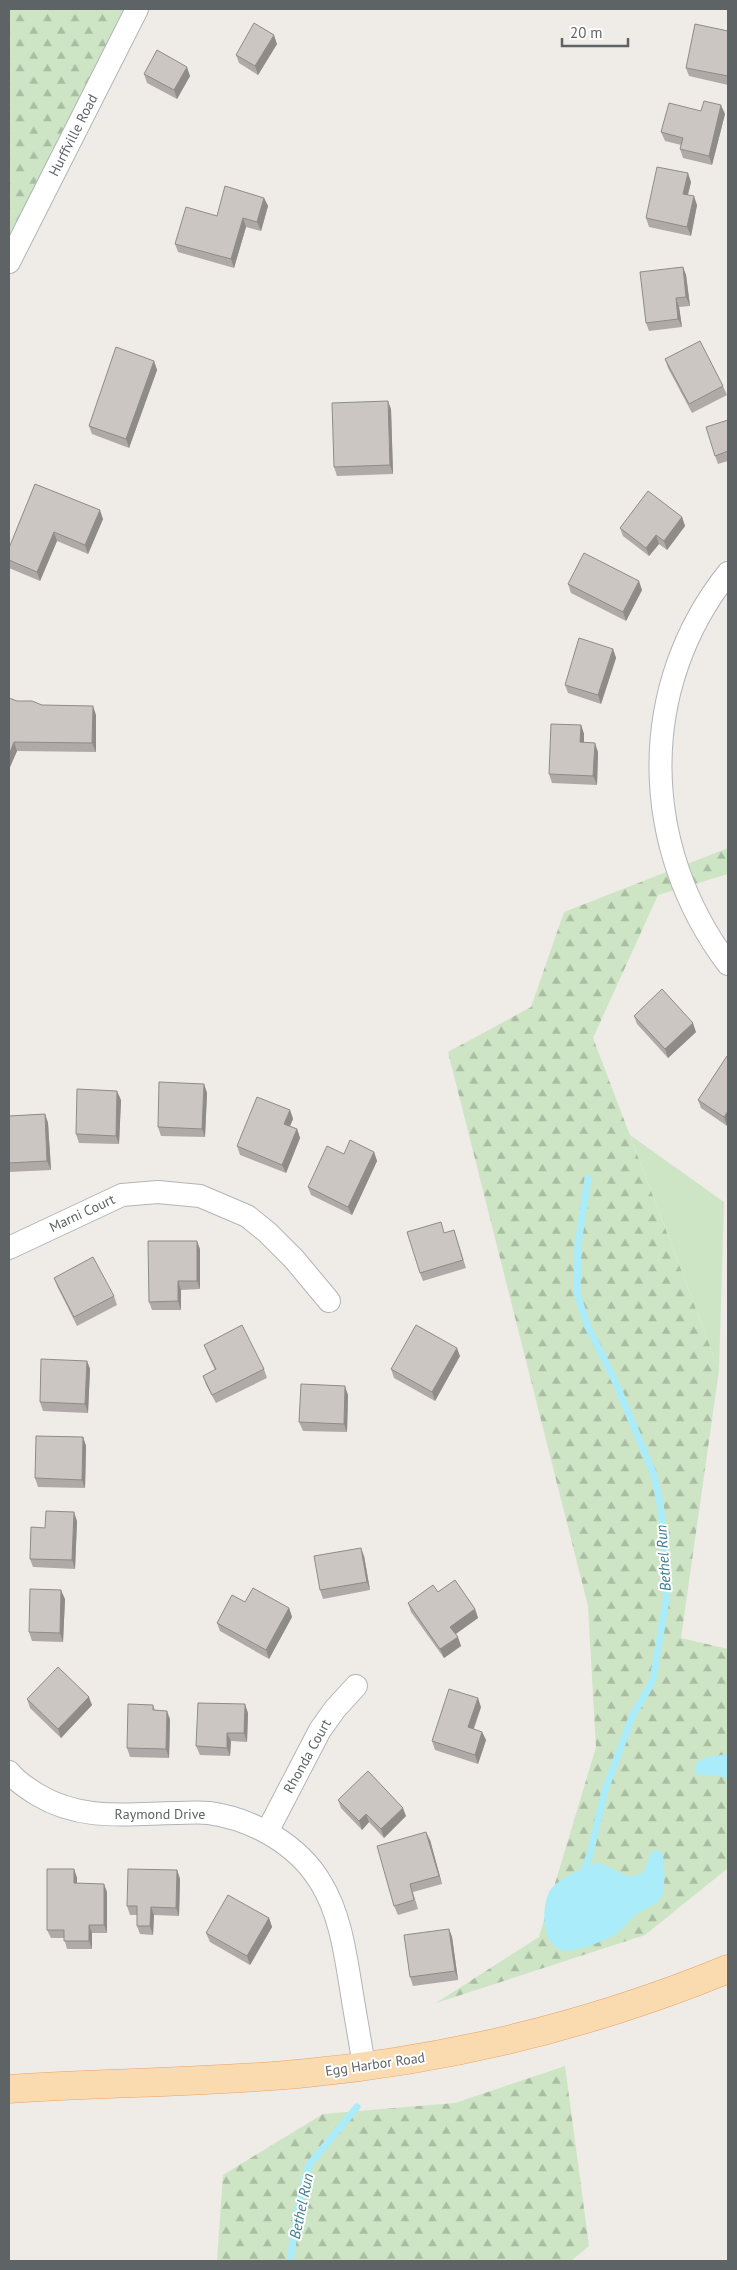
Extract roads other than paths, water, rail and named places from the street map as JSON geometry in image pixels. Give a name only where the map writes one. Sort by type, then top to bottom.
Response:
[{"type":"main road","name":"Egg Harbor Road","points":[[9,2088],[236,2079],[432,2057],[561,2027],[679,1989],[728,1969]]},
{"type":"street","name":"Hurffville Road","points":[[9,262],[137,9]]},
{"type":"street","points":[[728,573],[707,600],[695,620],[679,657],[664,720],[660,764],[664,816],[670,847],[680,878],[703,928],[728,964]]},
{"type":"street","name":"Marni Court","points":[[9,1248],[122,1195],[158,1192],[200,1196],[247,1216],[267,1232],[294,1259],[329,1301]]},
{"type":"street","name":"Rhonda Court","points":[[267,1832],[320,1730],[335,1709],[356,1686]]},
{"type":"street","name":"Raymond Drive","points":[[9,1772],[29,1790],[51,1802],[75,1811],[95,1815],[207,1813],[247,1823],[267,1832],[285,1844],[307,1864],[321,1883],[333,1909],[342,1937],[364,2066]]},
{"type":"water","points":[[728,1754],[728,1781],[725,1777],[696,1774],[696,1764],[703,1758]]},
{"type":"water","points":[[657,1850],[663,1854],[664,1875],[662,1896],[658,1901],[638,1913],[616,1934],[599,1942],[576,1950],[565,1951],[557,1948],[551,1942],[547,1934],[544,1915],[547,1896],[554,1885],[574,1872],[595,1864],[605,1865],[629,1876],[643,1873],[651,1853]]},
{"type":"waterway","name":"Bethel Run","points":[[582,1875],[590,1854],[605,1790],[632,1717],[653,1680],[666,1600],[667,1572],[660,1503],[654,1475],[615,1381],[588,1327],[577,1294],[578,1244],[588,1178]]},
{"type":"waterway","name":"Bethel Run","points":[[290,2261],[299,2201],[309,2165],[357,2107]]}]
